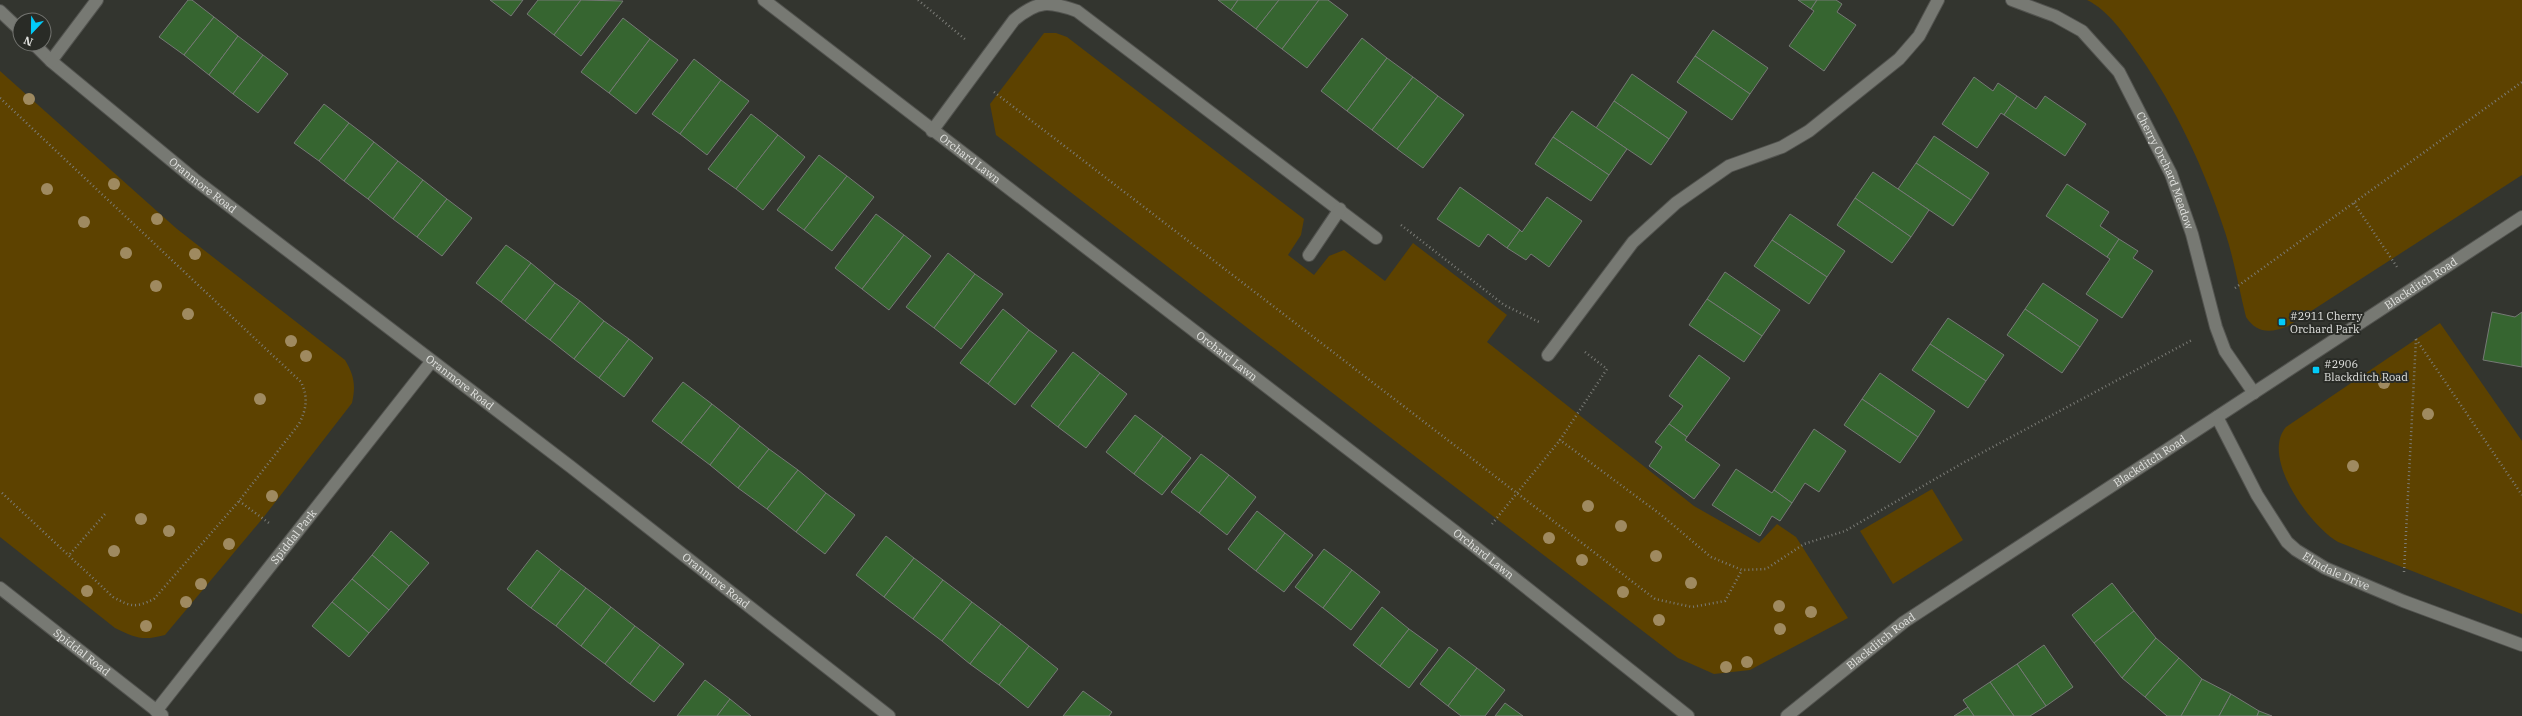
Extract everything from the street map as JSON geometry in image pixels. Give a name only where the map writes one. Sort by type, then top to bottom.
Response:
[{"type":"street","points":[[51,61],[97,0]]},
{"type":"street","name":"Orchard Lawn","points":[[764,0],[932,131],[1474,546],[1688,716]]},
{"type":"street","points":[[1548,355],[1633,242],[1676,203],[1729,166],[1782,147],[1809,131],[1899,59],[1919,36],[1938,0]]},
{"type":"street","name":"Cherry Orchard Meadow","points":[[2012,0],[2055,16],[2082,31],[2119,72],[2171,174],[2192,234],[2211,306],[2225,351],[2254,393]]},
{"type":"street","points":[[932,131],[1014,20],[1028,8],[1054,3],[1077,10],[1340,209],[1376,238]]},
{"type":"street","points":[[0,11],[12,22]]},
{"type":"street","name":"Oranmore Road","points":[[42,52],[194,179],[431,362],[571,467],[889,716]]},
{"type":"street","points":[[1309,254],[1340,209]]},
{"type":"street","name":"Blackditch Road","points":[[1787,716],[1904,622],[2383,307],[2413,290],[2522,217]]},
{"type":"street","name":"Spiddal Park","points":[[160,713],[291,540],[431,362]]},
{"type":"street","name":"Elmdale Drive","points":[[2217,417],[2257,495],[2287,542],[2325,568],[2402,601],[2522,646]]},
{"type":"street","name":"Spiddal Road","points":[[0,588],[160,713]]},
{"type":"path","points":[[918,0],[966,40],[973,76],[1516,494],[1655,599],[1692,607],[1725,601],[1742,570]]},
{"type":"path","points":[[966,40],[971,34]]},
{"type":"path","points":[[1560,440],[1660,514],[1710,557],[1742,570],[1766,569],[1804,544],[1845,531],[1961,464],[2193,339],[2188,317],[2211,306],[2522,82]]},
{"type":"path","points":[[0,98],[300,382],[306,392],[306,410],[300,424],[239,501],[154,600],[140,606],[128,606],[113,597],[70,554],[0,491]]},
{"type":"path","points":[[2354,202],[2413,290]]},
{"type":"path","points":[[1398,223],[1504,304],[1563,335],[1607,369],[1560,440],[1474,546]]},
{"type":"path","points":[[2402,601],[2416,339],[2522,496]]},
{"type":"path","points":[[239,501],[291,540]]},
{"type":"path","points":[[70,554],[105,514]]},
{"type":"shaded area","points":[[2087,0],[2522,0],[2522,175],[2288,326],[2270,331],[2255,327],[2246,317],[2231,253],[2217,208],[2199,162],[2177,118],[2153,76],[2122,31],[2102,10]]},
{"type":"shaded area","points":[[1044,33],[1056,33],[1067,37],[1304,219],[1301,235],[1288,255],[1314,275],[1329,256],[1344,250],[1385,281],[1413,243],[1507,315],[1487,342],[1694,506],[1759,543],[1777,524],[1796,537],[1848,618],[1750,670],[1714,674],[1678,658],[996,135],[990,104]]},
{"type":"shaded area","points":[[0,71],[177,229],[345,360],[352,375],[354,391],[352,403],[263,518],[165,635],[151,638],[139,638],[115,628],[0,537]]},
{"type":"shaded area","points":[[2440,323],[2522,441],[2522,614],[2338,542],[2314,522],[2302,506],[2292,490],[2284,472],[2279,455],[2280,440],[2286,427]]},
{"type":"shaded area","points":[[1932,489],[1963,540],[1893,584],[1860,531]]},
{"type":"building","points":[[188,0],[192,0],[214,17],[184,55],[159,37]]},
{"type":"building","points":[[490,0],[523,0],[511,16]]},
{"type":"building","points":[[538,0],[581,0],[554,35],[527,14]]},
{"type":"building","points":[[581,0],[623,1],[581,56],[554,35]]},
{"type":"building","points":[[1218,0],[1238,0],[1231,10]]},
{"type":"building","points":[[1238,0],[1279,0],[1256,29],[1231,10]]},
{"type":"building","points":[[1279,0],[1319,0],[1282,49],[1256,29]]},
{"type":"building","points":[[1319,0],[1328,0],[1348,15],[1307,68],[1282,49]]},
{"type":"building","points":[[1798,0],[1817,0],[1811,9]]},
{"type":"building","points":[[1817,0],[1836,0],[1842,4],[1837,12],[1856,25],[1824,71],[1789,46],[1814,11],[1811,9]]},
{"type":"building","points":[[214,17],[238,36],[209,75],[184,55]]},
{"type":"building","points":[[623,18],[650,39],[609,93],[581,72]]},
{"type":"building","points":[[1713,30],[1768,68],[1750,94],[1695,56]]},
{"type":"building","points":[[238,36],[263,55],[233,94],[209,75]]},
{"type":"building","points":[[1362,38],[1387,58],[1347,111],[1321,91]]},
{"type":"building","points":[[650,39],[678,60],[636,114],[609,93]]},
{"type":"building","points":[[263,55],[288,74],[258,113],[233,94]]},
{"type":"building","points":[[1695,56],[1750,94],[1732,120],[1677,82]]},
{"type":"building","points":[[1387,58],[1413,77],[1372,130],[1347,111]]},
{"type":"building","points":[[694,59],[721,80],[680,134],[652,114]]},
{"type":"building","points":[[1632,74],[1687,112],[1669,139],[1614,101]]},
{"type":"building","points":[[1413,77],[1438,96],[1397,149],[1372,130]]},
{"type":"building","points":[[1974,77],[1993,91],[1998,83],[2017,96],[2004,115],[2001,113],[1977,148],[1942,124]]},
{"type":"building","points":[[721,80],[749,101],[707,155],[680,134]]},
{"type":"building","points":[[1438,96],[1464,115],[1423,168],[1397,149]]},
{"type":"building","points":[[2017,96],[2036,109],[2045,96],[2086,124],[2065,156],[2004,115]]},
{"type":"building","points":[[1614,101],[1669,139],[1651,165],[1596,128]]},
{"type":"building","points":[[324,104],[349,123],[319,161],[294,143]]},
{"type":"building","points":[[1572,111],[1627,149],[1609,175],[1553,137]]},
{"type":"building","points":[[751,114],[778,135],[736,189],[708,169]]},
{"type":"building","points":[[349,123],[374,142],[344,181],[319,161]]},
{"type":"building","points":[[778,135],[805,157],[763,210],[736,189]]},
{"type":"building","points":[[1934,136],[1989,173],[1971,200],[1916,163]]},
{"type":"building","points":[[1553,137],[1609,175],[1591,201],[1535,164]]},
{"type":"building","points":[[374,142],[398,161],[368,199],[344,181]]},
{"type":"building","points":[[819,155],[847,176],[804,230],[777,210]]},
{"type":"building","points":[[398,161],[423,180],[393,219],[368,199]]},
{"type":"building","points":[[1916,163],[1971,200],[1953,226],[1898,189]]},
{"type":"building","points":[[1873,172],[1929,210],[1911,237],[1855,198]]},
{"type":"building","points":[[847,176],[874,197],[832,251],[804,230]]},
{"type":"building","points":[[423,180],[447,199],[417,237],[393,219]]},
{"type":"building","points":[[2067,184],[2109,212],[2100,226],[2119,239],[2107,257],[2046,216]]},
{"type":"building","points":[[1460,187],[1520,230],[1507,248],[1488,234],[1479,247],[1437,219]]},
{"type":"building","points":[[1547,197],[1582,221],[1549,267],[1531,254],[1526,260],[1507,248],[1520,230],[1522,232]]},
{"type":"building","points":[[1855,198],[1911,237],[1892,263],[1837,225]]},
{"type":"building","points":[[447,199],[472,218],[442,256],[417,237]]},
{"type":"building","points":[[876,214],[904,235],[862,289],[835,268]]},
{"type":"building","points":[[1790,214],[1845,251],[1827,277],[1772,240]]},
{"type":"building","points":[[904,235],[931,256],[889,310],[862,289]]},
{"type":"building","points":[[2119,239],[2138,251],[2133,258],[2153,271],[2122,318],[2086,294],[2110,259],[2107,257]]},
{"type":"building","points":[[1772,240],[1827,277],[1809,304],[1754,266]]},
{"type":"building","points":[[506,245],[531,263],[501,302],[476,283]]},
{"type":"building","points":[[948,253],[975,274],[934,328],[906,307]]},
{"type":"building","points":[[531,263],[555,283],[525,321],[501,302]]},
{"type":"building","points":[[1725,272],[1780,310],[1762,336],[1707,299]]},
{"type":"building","points":[[975,274],[1003,294],[961,349],[934,328]]},
{"type":"building","points":[[555,283],[580,301],[550,340],[525,321]]},
{"type":"building","points":[[2043,283],[2098,320],[2080,347],[2025,309]]},
{"type":"building","points":[[1707,299],[1762,336],[1744,362],[1689,325]]},
{"type":"building","points":[[580,301],[604,321],[574,359],[550,340]]},
{"type":"building","points":[[1003,309],[1029,330],[988,384],[960,363]]},
{"type":"building","points":[[2025,309],[2080,347],[2062,373],[2007,335]]},
{"type":"building","points":[[2492,312],[2515,317],[2522,312],[2522,367],[2483,360]]},
{"type":"building","points":[[1948,318],[2004,355],[1986,381],[1930,344]]},
{"type":"building","points":[[604,321],[629,339],[599,378],[574,359]]},
{"type":"building","points":[[1029,330],[1057,351],[1015,405],[988,384]]},
{"type":"building","points":[[629,339],[653,358],[624,397],[599,378]]},
{"type":"building","points":[[1930,344],[1986,381],[1968,408],[1912,370]]},
{"type":"building","points":[[1073,352],[1100,373],[1058,427],[1031,406]]},
{"type":"building","points":[[1699,355],[1730,378],[1687,437],[1669,424],[1683,406],[1669,396]]},
{"type":"building","points":[[1100,373],[1127,394],[1086,448],[1058,427]]},
{"type":"building","points":[[1880,373],[1935,411],[1918,437],[1862,399]]},
{"type":"building","points":[[683,382],[712,404],[681,443],[652,421]]},
{"type":"building","points":[[1862,399],[1918,437],[1900,463],[1844,425]]},
{"type":"building","points":[[712,404],[740,426],[710,465],[681,443]]},
{"type":"building","points":[[1135,415],[1163,436],[1134,474],[1106,452]]},
{"type":"building","points":[[1669,424],[1687,437],[1685,440],[1720,465],[1694,499],[1649,466],[1662,447],[1655,442]]},
{"type":"building","points":[[740,426],[769,449],[738,488],[710,465]]},
{"type":"building","points":[[1814,429],[1846,451],[1819,492],[1805,483],[1792,503],[1774,490]]},
{"type":"building","points":[[1163,436],[1191,458],[1162,495],[1134,474]]},
{"type":"building","points":[[769,449],[798,470],[767,509],[738,488]]},
{"type":"building","points":[[1201,454],[1229,475],[1199,513],[1171,492]]},
{"type":"building","points":[[1736,469],[1772,493],[1774,490],[1792,503],[1780,521],[1772,516],[1760,536],[1712,505]]},
{"type":"building","points":[[798,470],[826,493],[796,532],[767,509]]},
{"type":"building","points":[[1229,475],[1256,497],[1227,535],[1199,513]]},
{"type":"building","points":[[826,493],[855,515],[825,554],[796,532]]},
{"type":"building","points":[[1257,511],[1285,533],[1256,571],[1228,549]]},
{"type":"building","points":[[391,531],[429,563],[409,586],[372,555]]},
{"type":"building","points":[[1285,533],[1313,555],[1284,592],[1256,571]]},
{"type":"building","points":[[886,536],[914,558],[884,597],[856,575]]},
{"type":"building","points":[[1324,549],[1352,570],[1323,608],[1295,587]]},
{"type":"building","points":[[537,550],[561,569],[531,608],[507,589]]},
{"type":"building","points":[[372,555],[409,586],[389,610],[352,579]]},
{"type":"building","points":[[914,558],[943,580],[913,619],[884,597]]},
{"type":"building","points":[[561,569],[586,588],[556,626],[531,608]]},
{"type":"building","points":[[1352,570],[1380,592],[1351,630],[1323,608]]},
{"type":"building","points":[[352,579],[389,610],[369,633],[332,602]]},
{"type":"building","points":[[943,580],[972,602],[942,641],[913,619]]},
{"type":"building","points":[[2112,583],[2134,611],[2094,643],[2072,615]]},
{"type":"building","points":[[586,588],[611,607],[581,646],[556,626]]},
{"type":"building","points":[[332,602],[369,633],[349,657],[312,626]]},
{"type":"building","points":[[972,602],[1001,624],[970,664],[942,641]]},
{"type":"building","points":[[611,607],[635,626],[605,664],[581,646]]},
{"type":"building","points":[[1382,607],[1409,629],[1380,666],[1353,645]]},
{"type":"building","points":[[2134,611],[2156,638],[2122,678],[2094,643]]},
{"type":"building","points":[[1001,624],[1029,646],[999,685],[970,664]]},
{"type":"building","points":[[635,626],[660,645],[630,684],[605,664]]},
{"type":"building","points":[[1409,629],[1438,650],[1409,688],[1380,666]]},
{"type":"building","points":[[2156,638],[2179,658],[2145,697],[2122,678]]},
{"type":"building","points":[[660,645],[684,664],[654,702],[630,684]]},
{"type":"building","points":[[2044,645],[2073,687],[2046,706],[2017,664]]},
{"type":"building","points":[[1029,646],[1058,669],[1028,708],[999,685]]},
{"type":"building","points":[[1449,647],[1477,668],[1448,706],[1420,684]]},
{"type":"building","points":[[2179,658],[2202,679],[2181,716],[2167,716],[2145,697]]},
{"type":"building","points":[[2017,664],[2046,706],[2030,716],[2014,716],[1990,682]]},
{"type":"building","points":[[1477,668],[1505,690],[1485,716],[1461,716],[1448,706]]},
{"type":"building","points":[[2202,679],[2231,694],[2219,716],[2181,716]]},
{"type":"building","points":[[705,680],[730,699],[717,716],[677,716]]},
{"type":"building","points":[[1990,682],[2014,716],[1974,716],[1963,700]]},
{"type":"building","points":[[1083,691],[1112,712],[1109,716],[1063,716]]},
{"type":"building","points":[[2231,694],[2259,711],[2257,716],[2219,716]]},
{"type":"building","points":[[730,699],[751,716],[717,716]]},
{"type":"building","points":[[1505,703],[1523,716],[1495,716]]},
{"type":"building","points":[[1968,707],[1974,716],[1954,716]]},
{"type":"building","points":[[2259,711],[2272,716],[2257,716]]},
{"type":"place","name":"#2911 Cherry Orchard Park","points":[[2282,322]]},
{"type":"place","name":"#2906 Blackditch Road","points":[[2316,370]]}]
